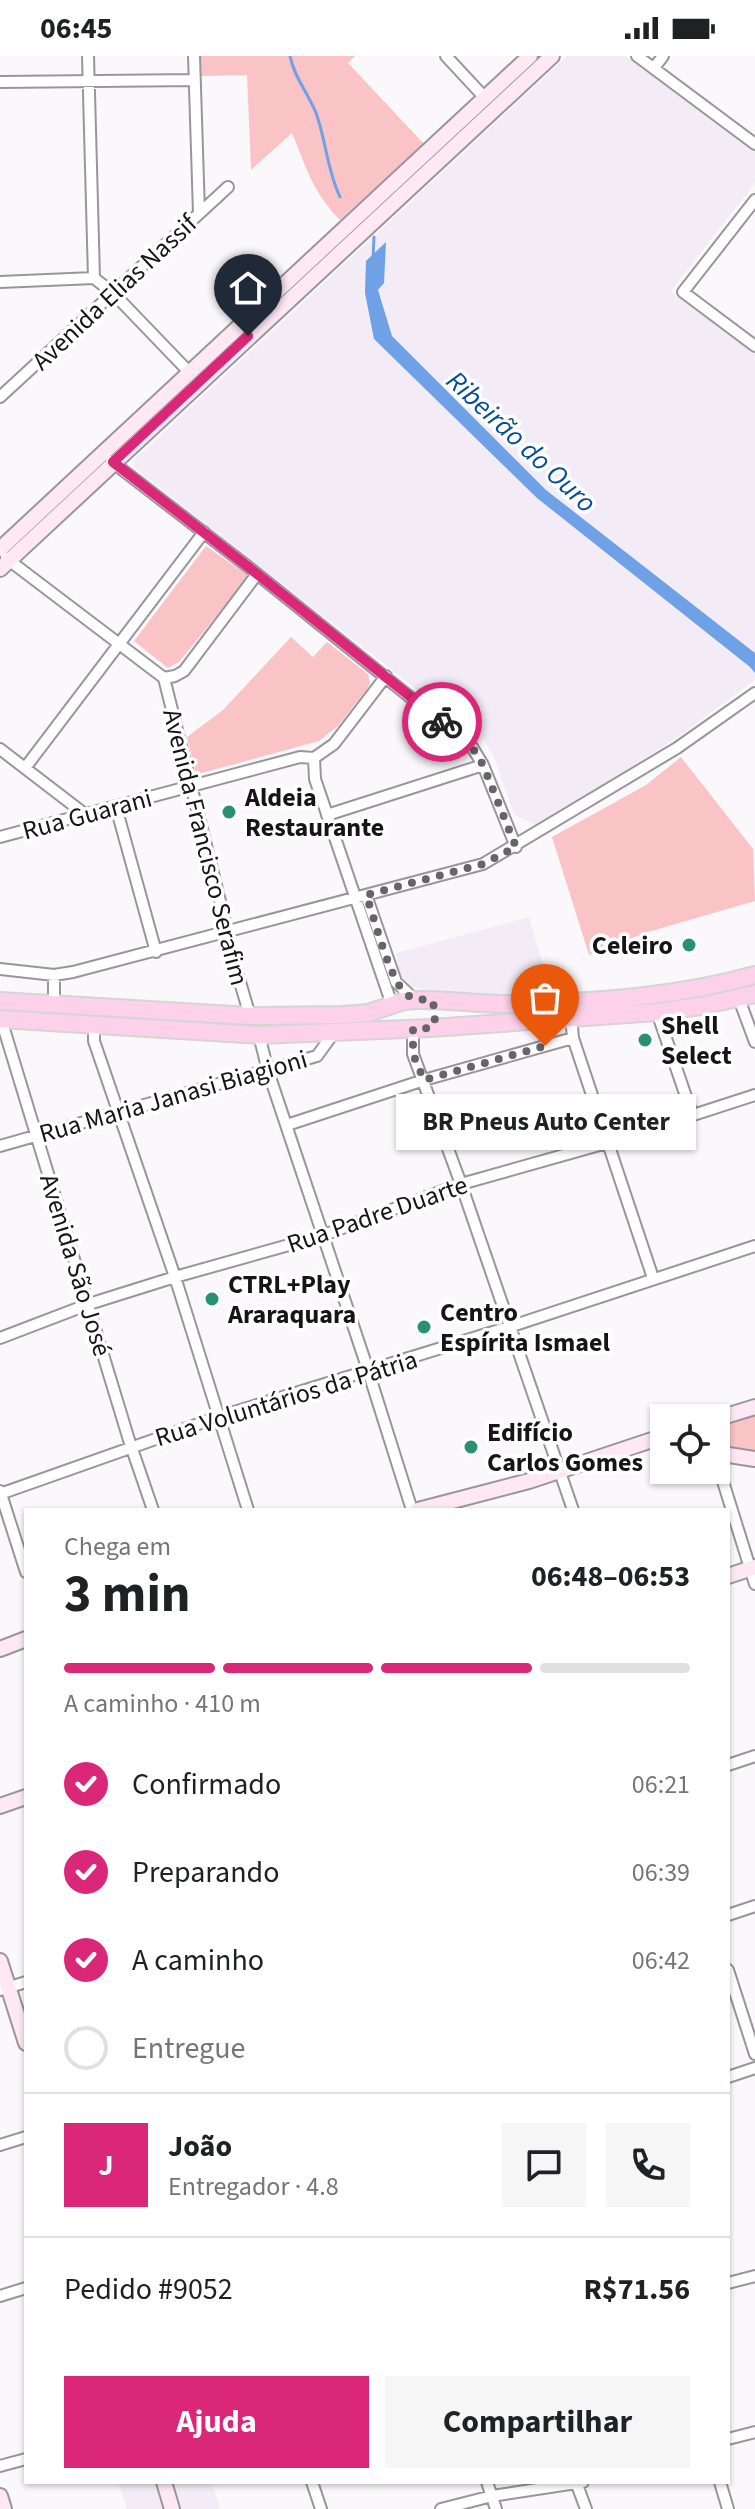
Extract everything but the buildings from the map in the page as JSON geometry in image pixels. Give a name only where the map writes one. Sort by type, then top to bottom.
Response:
[{"type":"main road","points":[[108,458],[189,372],[530,56]]},
{"type":"main road","points":[[2,558],[108,458],[552,56]]},
{"type":"main road","points":[[0,1001],[250,1016],[343,1015],[368,1013],[423,1000],[503,1004],[676,993],[722,985],[755,975]]},
{"type":"main road","points":[[1,1019],[259,1035],[431,1028],[657,1012],[747,996]]},
{"type":"main road","points":[[423,1000],[436,1014],[431,1028]]},
{"type":"main road","points":[[392,1005],[392,1014],[406,1029]]},
{"type":"main road","points":[[730,1415],[755,1407]]},
{"type":"main road","points":[[422,1508],[650,1443]]},
{"type":"main road","points":[[730,1455],[755,1459]]},
{"type":"main road","points":[[730,1575],[753,1568]]},
{"type":"main road","points":[[0,1649],[24,1640]]},
{"type":"main road","points":[[0,1806],[24,1798]]},
{"type":"main road","points":[[0,1961],[4,1989],[24,2038]]},
{"type":"main road","points":[[165,2484],[172,2509]]},
{"type":"main road","points":[[0,2496],[4,2509]]},
{"type":"street","points":[[88,56],[94,278]]},
{"type":"street","points":[[194,56],[199,213]]},
{"type":"street","points":[[446,56],[485,98]]},
{"type":"street","points":[[637,56],[755,144]]},
{"type":"street","points":[[654,68],[663,56]]},
{"type":"street","points":[[0,82],[195,80]]},
{"type":"street","name":"Avenida Elias Nassif","points":[[0,397],[228,187]]},
{"type":"street","points":[[755,200],[683,292],[755,346]]},
{"type":"street","points":[[0,282],[94,278],[113,293],[189,372]]},
{"type":"street","points":[[108,458],[472,747],[483,765],[516,847]]},
{"type":"street","points":[[25,768],[204,532]]},
{"type":"street","points":[[2,558],[164,678],[184,671],[257,574]]},
{"type":"street","points":[[386,676],[334,744],[314,758],[315,779],[396,982],[407,994],[423,1000]]},
{"type":"street","name":"Avenida Francisco Serafim","points":[[164,678],[225,931],[250,1016]]},
{"type":"street","points":[[0,969],[54,975],[156,952],[483,864],[677,748],[755,693]]},
{"type":"street","points":[[0,749],[86,815]]},
{"type":"street","name":"Rua Guarani","points":[[0,837],[300,757],[314,758]]},
{"type":"street","points":[[327,815],[483,765]]},
{"type":"street","points":[[116,807],[156,952]]},
{"type":"street","points":[[362,896],[392,1005]]},
{"type":"street","points":[[54,975],[54,1006]]},
{"type":"street","points":[[747,996],[755,1042]]},
{"type":"street","points":[[657,1012],[692,1114]]},
{"type":"street","points":[[571,1017],[573,1038],[653,1278]]},
{"type":"street","name":"Avenida São José","points":[[1,1019],[152,1508]]},
{"type":"street","points":[[94,1025],[94,1041],[175,1277],[247,1508]]},
{"type":"street","points":[[406,1029],[572,1508]]},
{"type":"street","name":"Rua Maria Janasi Biagioni","points":[[0,1146],[317,1056],[335,1031]]},
{"type":"street","points":[[259,1035],[268,1071],[319,1221],[321,1236],[414,1508]]},
{"type":"street","points":[[287,1125],[424,1080],[573,1038]]},
{"type":"street","name":"Rua Padre Duarte","points":[[0,1338],[89,1304],[321,1236],[461,1184],[610,1142],[755,1095]]},
{"type":"street","name":"Rua Voluntários da Pátria","points":[[0,1493],[218,1417],[369,1372],[755,1246]]},
{"type":"street","points":[[724,1484],[753,1568],[755,1584]]},
{"type":"street","points":[[0,1493],[24,1566]]},
{"type":"street","points":[[730,1764],[755,1756]]},
{"type":"street","points":[[730,1914],[755,1906]]},
{"type":"street","points":[[730,1976],[755,2054]]},
{"type":"street","points":[[4,1989],[24,1983]]},
{"type":"street","points":[[730,2076],[755,2068]]},
{"type":"street","points":[[0,2145],[24,2138]]},
{"type":"street","points":[[730,2282],[755,2276]]},
{"type":"street","points":[[0,2296],[24,2289]]},
{"type":"street","points":[[730,2438],[755,2432]]},
{"type":"street","points":[[0,2466],[24,2460]]},
{"type":"street","points":[[313,2484],[321,2509]]},
{"type":"street","points":[[488,2484],[496,2509]]},
{"type":"street","points":[[441,2509],[492,2496],[572,2484]]},
{"type":"street","points":[[579,2484],[586,2509]]},
{"type":"street","points":[[721,2484],[728,2509]]},
{"type":"shaded area","points":[[200,56],[355,56],[348,63],[424,144],[340,220],[316,189],[292,133],[251,170],[247,75],[201,76]]},
{"type":"shaded area","points":[[567,56],[625,56],[755,151],[755,183],[671,291],[755,354],[755,680],[681,735],[538,826],[514,815],[494,757],[483,738],[136,469],[133,461]]},
{"type":"shaded area","points":[[206,546],[249,576],[179,662],[168,668],[134,641]]},
{"type":"shaded area","points":[[291,637],[313,657],[327,642],[368,674],[370,683],[367,689],[338,726],[319,741],[198,774],[187,737],[223,710]]},
{"type":"shaded area","points":[[681,757],[753,849],[755,901],[648,932],[589,955],[552,837],[646,785]]},
{"type":"shaded area","points":[[529,917],[552,995],[492,997],[424,991],[413,987],[400,975],[396,953]]},
{"type":"shaded area","points":[[755,1415],[755,1453],[730,1449],[730,1423]]},
{"type":"shaded area","points":[[119,2484],[213,2484],[220,2509],[127,2509]]},
{"type":"water","points":[[386,242],[384,283],[378,290],[392,336],[546,490],[755,653],[755,673],[537,498],[374,339],[365,293],[366,261]]},
{"type":"waterway","points":[[290,56],[316,113],[340,197]]},
{"type":"waterway","name":"Ribeirão do Ouro","points":[[373,258],[374,237]]},
{"type":"way so far","points":[[442,722],[472,747],[483,765],[516,847],[483,864],[366,895],[396,982],[416,1000],[430,999],[435,1006],[435,1021],[431,1028],[413,1029],[413,1054],[424,1080],[545,1046]]},
{"type":"place","name":"Aldeia Restaurante","points":[[229,812]]},
{"type":"place","name":"Celeiro","points":[[689,945]]},
{"type":"place","name":"Shell Select","points":[[645,1040]]},
{"type":"place","name":"BR Pneus Auto Center","points":[[545,1046]]},
{"type":"place","name":"CTRL+Play Araraquara","points":[[212,1299]]},
{"type":"place","name":"Centro Espírita Ismael","points":[[424,1327]]},
{"type":"place","name":"Edifício Carlos Gomes","points":[[471,1447]]},
{"type":"route","points":[[248,336],[113,462],[442,722]]}]
